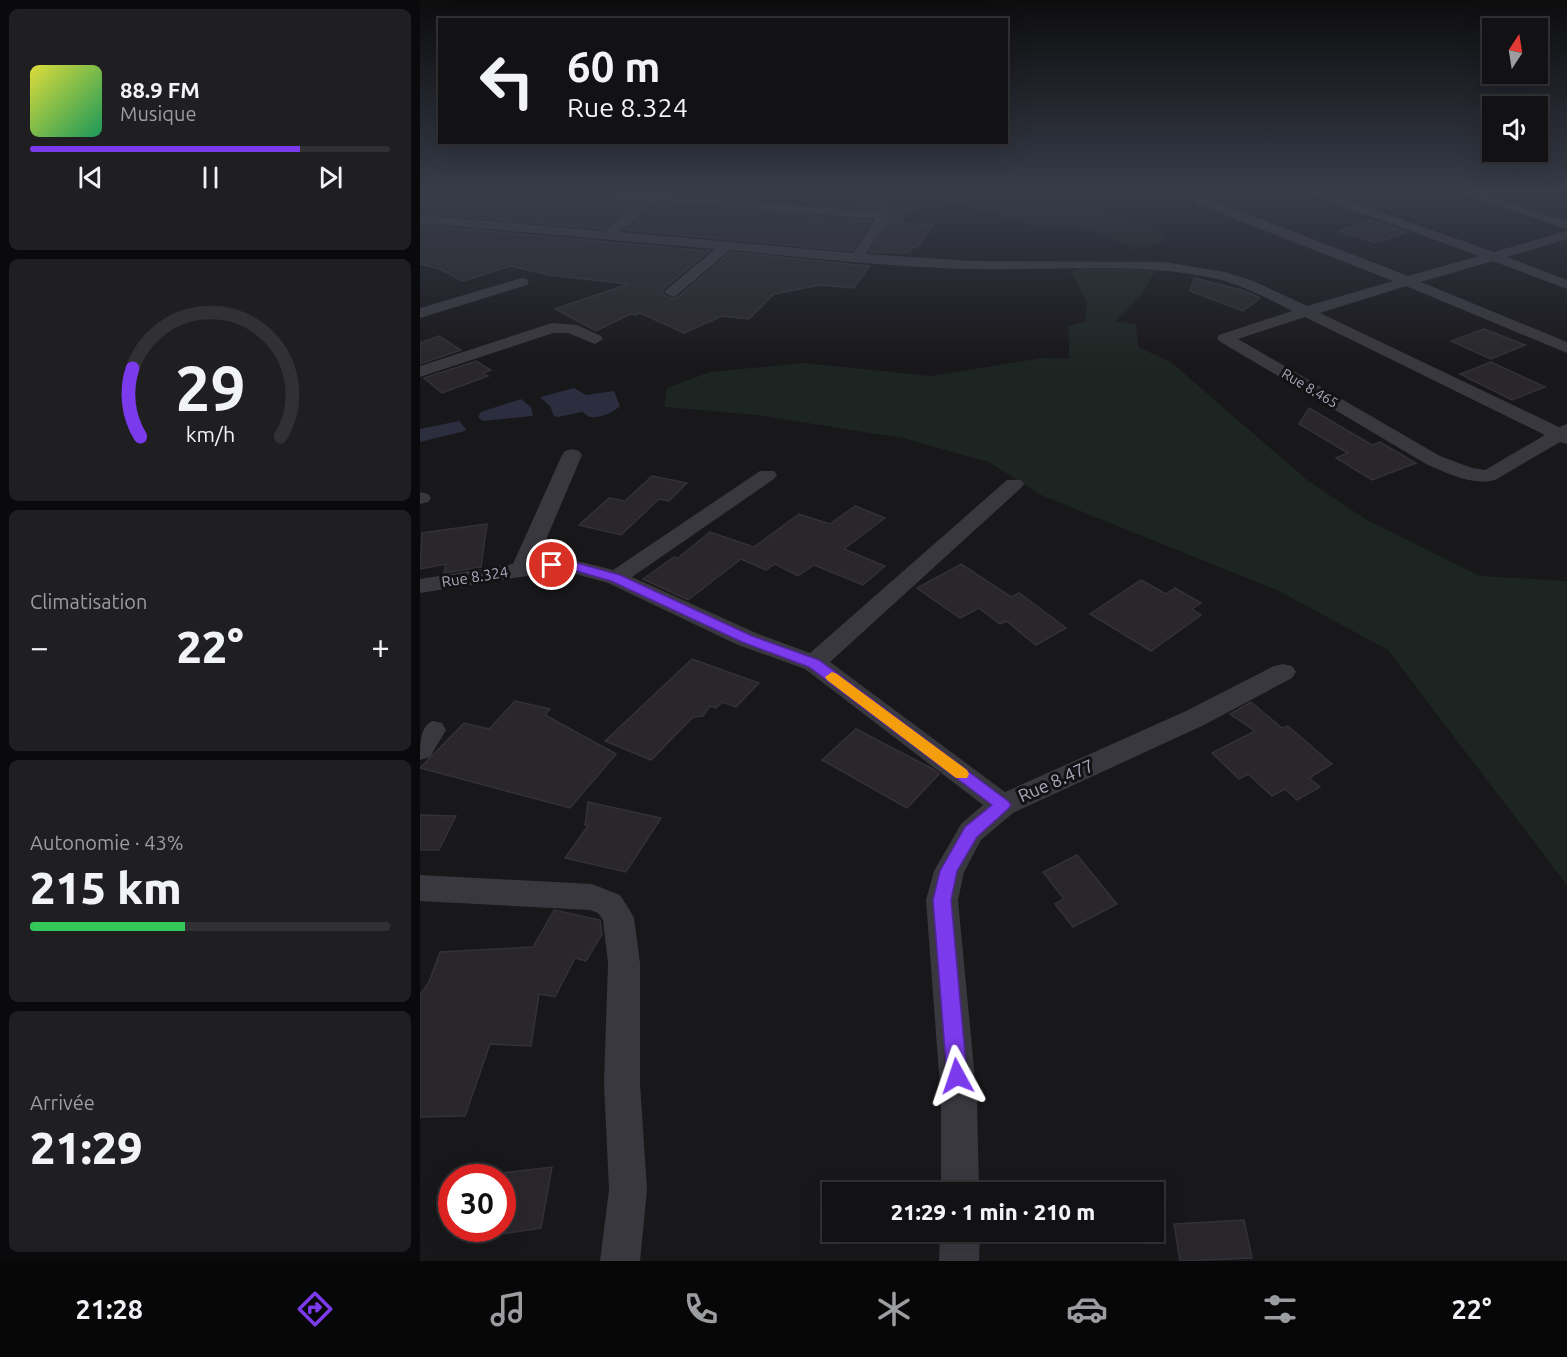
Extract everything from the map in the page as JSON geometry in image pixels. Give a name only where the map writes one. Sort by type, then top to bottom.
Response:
[{"type":"street","points":[[672,292],[723,249]]},
{"type":"street","points":[[769,249],[970,265],[1130,265],[1193,269],[1248,284],[1565,434]]},
{"type":"street","points":[[856,257],[862,249]]},
{"type":"street","points":[[1324,249],[1567,348]]},
{"type":"street","points":[[1473,249],[1567,285]]},
{"type":"street","name":"Rue 8.465","points":[[1518,249],[1225,338],[1433,460],[1468,474],[1488,476],[1565,434]]},
{"type":"street","points":[[420,313],[522,282]]},
{"type":"street","points":[[420,372],[552,328],[571,328],[595,339]]},
{"type":"street","points":[[522,569],[572,455]]},
{"type":"street","points":[[616,578],[768,475]]},
{"type":"street","points":[[814,663],[1014,484]]},
{"type":"street","name":"Rue 8.324","points":[[420,586],[552,565],[573,566],[616,578],[747,639],[814,663],[1003,805]]},
{"type":"street","name":"Rue 8.477","points":[[960,1182],[959,1100],[942,900],[949,871],[971,832],[1003,805],[1195,718],[1283,672]]},
{"type":"street","points":[[420,888],[592,897],[609,904],[618,918],[624,963],[622,1083],[628,1190],[620,1261]]},
{"type":"street","points":[[959,1261],[960,1242]]},
{"type":"shaded area","points":[[1079,268],[1155,271],[1141,295],[1116,321],[1136,325],[1138,347],[1171,362],[1307,480],[1367,520],[1480,576],[1567,581],[1567,885],[1388,650],[1279,591],[1041,495],[989,462],[902,438],[758,415],[664,407],[667,388],[710,372],[803,363],[931,376],[1043,358],[1069,359],[1069,326],[1085,322],[1087,302],[1071,272]]},
{"type":"water","points":[[574,388],[586,395],[614,391],[620,406],[598,417],[590,417],[582,412],[558,417],[554,416],[550,406],[540,397]]},
{"type":"water","points":[[521,399],[531,407],[533,416],[483,421],[478,417],[481,412]]},
{"type":"water","points":[[459,421],[466,429],[465,431],[420,442],[420,429]]},
{"type":"building","points":[[420,249],[685,249],[709,251],[662,290],[663,294],[671,299],[678,297],[731,252],[869,266],[854,288],[820,285],[774,294],[749,319],[722,316],[684,333],[640,313],[630,314],[596,331],[555,309],[629,284],[549,275],[511,266],[463,281],[440,269],[420,264]]},
{"type":"building","points":[[829,249],[853,249],[852,251]]},
{"type":"building","points":[[872,249],[912,249],[909,253],[870,252]]},
{"type":"building","points":[[1194,278],[1245,291],[1260,298],[1243,311],[1190,291]]},
{"type":"building","points":[[1484,329],[1525,345],[1491,359],[1451,341]]},
{"type":"building","points":[[439,336],[461,350],[420,364],[420,343]]},
{"type":"building","points":[[476,361],[491,370],[483,373],[488,376],[442,393],[424,378]]},
{"type":"building","points":[[1491,362],[1545,387],[1512,400],[1460,374]]},
{"type":"building","points":[[1309,408],[1372,445],[1380,442],[1416,463],[1372,480],[1336,458],[1348,453],[1299,424]]},
{"type":"building","points":[[652,476],[687,483],[669,501],[659,499],[621,535],[579,525],[609,498],[625,501]]},
{"type":"building","points":[[855,506],[885,518],[844,549],[885,566],[863,585],[814,565],[798,576],[775,564],[766,570],[741,559],[688,600],[643,579],[674,557],[678,558],[710,532],[754,547],[799,514],[830,524]]},
{"type":"building","points":[[487,524],[481,567],[444,573],[446,564],[420,569],[422,533]]},
{"type":"building","points":[[961,564],[1011,597],[1019,593],[1066,628],[1036,645],[1006,621],[1000,624],[979,608],[960,618],[917,588]]},
{"type":"building","points":[[1141,580],[1166,594],[1175,588],[1201,603],[1192,609],[1201,615],[1151,651],[1090,614]]},
{"type":"building","points":[[692,659],[759,683],[736,707],[722,702],[716,708],[710,706],[703,716],[693,717],[651,760],[605,741]]},
{"type":"building","points":[[515,701],[550,709],[545,715],[616,754],[570,808],[420,768],[464,723],[489,729]]},
{"type":"building","points":[[1251,702],[1282,728],[1288,726],[1332,764],[1309,778],[1320,787],[1297,800],[1285,789],[1272,796],[1248,774],[1239,779],[1212,753],[1255,731],[1230,714]]},
{"type":"building","points":[[856,729],[939,774],[907,808],[822,760]]},
{"type":"building","points":[[588,802],[661,818],[626,872],[565,858],[588,826],[585,825]]},
{"type":"building","points":[[420,815],[456,816],[439,850],[420,850]]},
{"type":"building","points":[[1077,855],[1117,904],[1073,927],[1055,904],[1064,899],[1043,872]]},
{"type":"building","points":[[554,910],[600,920],[602,934],[586,961],[575,958],[555,997],[539,994],[531,1046],[490,1044],[465,1116],[420,1117],[420,995],[429,982],[440,952],[533,947]]},
{"type":"building","points":[[552,1167],[541,1228],[516,1232],[516,1171]]},
{"type":"building","points":[[1244,1220],[1252,1258],[1180,1261],[1174,1224]]},
{"type":"slow traffic","points":[[832,677],[962,774]]},
{"type":"route","points":[[552,565],[573,566],[616,578],[747,639],[814,663],[1003,805],[971,832],[949,871],[942,900],[957,1076]]}]
